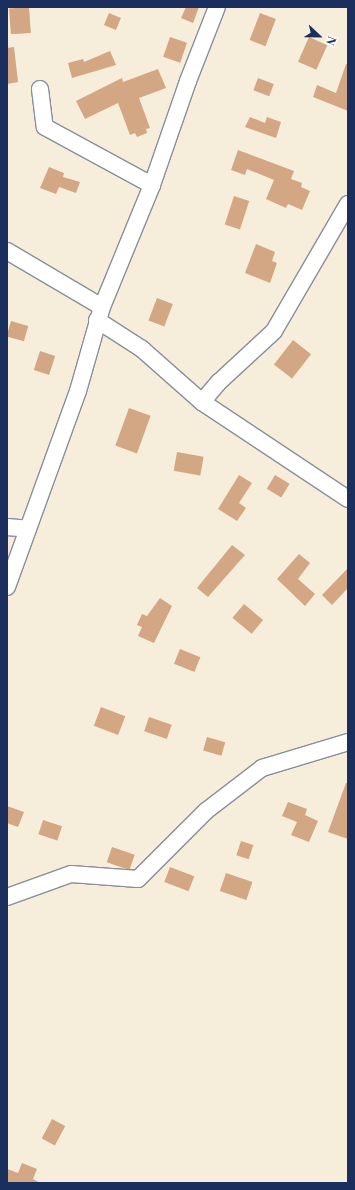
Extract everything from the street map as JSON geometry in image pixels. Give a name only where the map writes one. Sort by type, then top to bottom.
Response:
[{"type":"street","points":[[7,587],[78,391],[99,313],[152,184],[188,81],[217,7]]},
{"type":"street","points":[[40,89],[45,128],[152,184]]},
{"type":"street","points":[[202,402],[219,382],[274,331],[348,204]]},
{"type":"street","points":[[7,251],[99,313],[202,402],[348,499]]},
{"type":"street","points":[[7,527],[28,529]]},
{"type":"street","points":[[7,897],[71,874],[138,879],[206,811],[262,768],[348,742]]},
{"type":"building","points":[[29,7],[31,33],[11,34],[9,8]]},
{"type":"building","points":[[186,7],[199,7],[193,23],[181,18]]},
{"type":"building","points":[[109,13],[121,18],[116,30],[104,25]]},
{"type":"building","points":[[260,13],[276,19],[265,46],[250,40]]},
{"type":"building","points":[[170,37],[187,43],[180,63],[163,57]]},
{"type":"building","points":[[309,37],[327,45],[316,70],[298,62]]},
{"type":"building","points":[[14,47],[18,82],[7,84],[7,48]]},
{"type":"building","points":[[110,51],[116,65],[72,78],[68,63],[83,59],[84,62]]},
{"type":"building","points":[[346,64],[348,64],[348,111],[313,97],[317,85],[336,93]]},
{"type":"building","points":[[158,69],[166,88],[139,98],[150,128],[146,129],[147,133],[137,137],[135,133],[130,135],[118,103],[85,119],[76,101],[122,78],[123,82]]},
{"type":"building","points":[[258,78],[274,84],[269,96],[253,90]]},
{"type":"building","points":[[250,117],[265,123],[267,117],[281,122],[276,138],[245,127]]},
{"type":"building","points":[[238,150],[294,171],[291,179],[302,183],[301,187],[310,191],[302,210],[288,204],[286,208],[266,199],[274,180],[247,169],[245,175],[231,170]]},
{"type":"building","points":[[49,167],[64,173],[63,177],[80,182],[76,193],[59,187],[56,194],[40,188]]},
{"type":"building","points":[[234,196],[249,201],[240,229],[225,225]]},
{"type":"building","points":[[256,244],[275,252],[272,261],[277,263],[270,283],[245,273]]},
{"type":"building","points":[[157,298],[173,304],[164,326],[148,320]]},
{"type":"building","points":[[11,321],[28,326],[24,341],[7,336]]},
{"type":"building","points":[[293,340],[311,354],[292,379],[274,364]]},
{"type":"building","points":[[40,351],[55,356],[49,375],[34,370]]},
{"type":"building","points":[[129,408],[151,416],[137,453],[115,446]]},
{"type":"building","points":[[177,452],[204,457],[200,475],[174,471]]},
{"type":"building","points":[[239,475],[252,483],[239,503],[246,508],[237,521],[218,509]]},
{"type":"building","points":[[275,475],[290,484],[281,497],[267,489]]},
{"type":"building","points":[[232,545],[245,555],[208,597],[197,588]]},
{"type":"building","points":[[299,554],[310,563],[298,579],[315,594],[305,606],[277,579]]},
{"type":"building","points":[[348,568],[348,588],[332,605],[322,595]]},
{"type":"building","points":[[160,598],[172,606],[154,643],[138,636],[142,627],[137,625],[142,614],[147,616]]},
{"type":"building","points":[[244,604],[263,620],[252,634],[232,618]]},
{"type":"building","points":[[180,649],[200,657],[194,672],[174,664]]},
{"type":"building","points":[[101,707],[125,716],[118,735],[94,726]]},
{"type":"building","points":[[149,717],[172,725],[167,739],[144,731]]},
{"type":"building","points":[[207,737],[225,742],[221,756],[203,750]]},
{"type":"building","points":[[346,783],[348,783],[348,839],[328,832]]},
{"type":"building","points":[[288,802],[307,809],[305,815],[318,821],[309,842],[291,835],[297,822],[282,816]]},
{"type":"building","points":[[7,806],[24,812],[18,827],[7,823]]},
{"type":"building","points":[[43,820],[62,826],[57,840],[38,834]]},
{"type":"building","points":[[241,841],[253,845],[249,859],[236,855]]},
{"type":"building","points":[[112,847],[135,855],[129,870],[107,862]]},
{"type":"building","points":[[170,867],[194,876],[189,891],[164,882]]},
{"type":"building","points":[[226,873],[252,882],[246,900],[220,891]]},
{"type":"building","points":[[52,1119],[65,1126],[55,1145],[42,1138]]},
{"type":"building","points":[[22,1163],[37,1169],[33,1179],[40,1183],[7,1183],[7,1169],[18,1173]]}]
